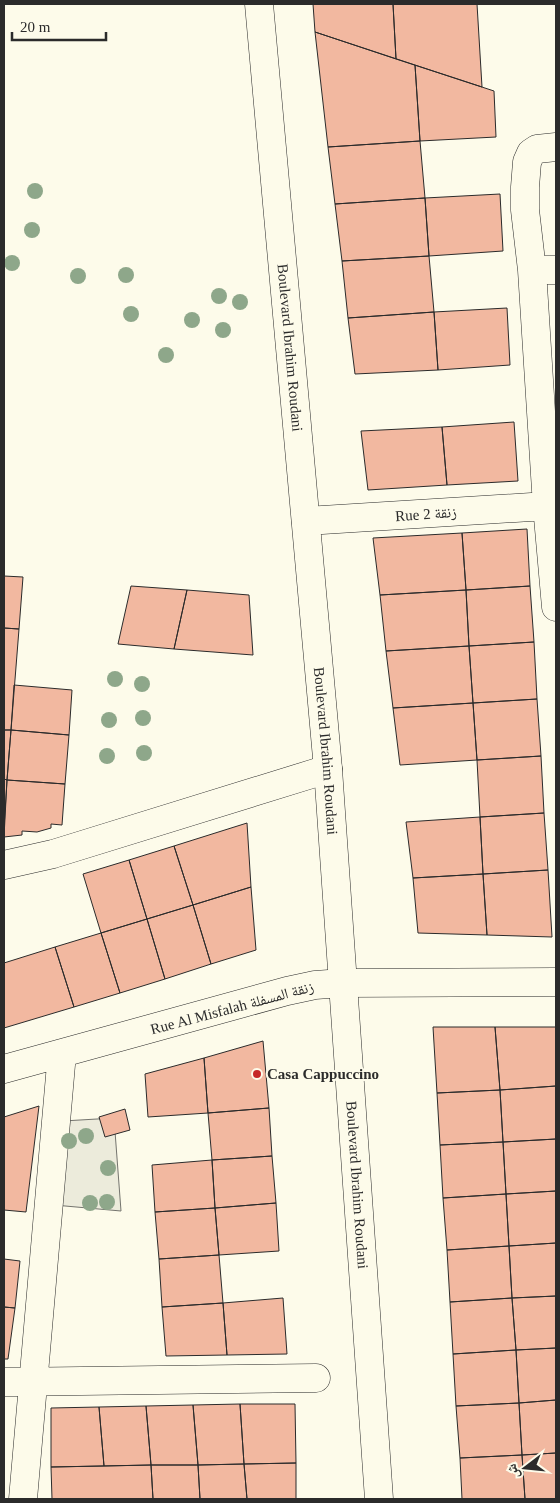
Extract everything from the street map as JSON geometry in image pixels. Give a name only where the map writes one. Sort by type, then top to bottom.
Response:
[{"type":"street","name":"Boulevard Ibrahim Roudani","points":[[259,4],[328,769],[379,1499]]},
{"type":"street","points":[[550,147],[537,149],[531,153],[527,162],[525,210],[544,270],[549,433],[547,506],[556,605]]},
{"type":"street","name":"Rue 2 زنقة","points":[[306,521],[547,506]]},
{"type":"street","points":[[4,865],[53,854],[328,769]]},
{"type":"street","name":"Rue Al Misfalah زنقة المسفلة","points":[[4,1069],[287,991],[315,985],[343,983],[556,982]]},
{"type":"street","points":[[23,1499],[62,1053]]},
{"type":"street","points":[[4,1382],[316,1378]]},
{"type":"shaded area","points":[[114,1118],[121,1211],[54,1205],[63,1121]]},
{"type":"building","points":[[313,4],[393,4],[396,59],[315,32]]},
{"type":"building","points":[[393,4],[477,4],[482,87],[396,59]]},
{"type":"building","points":[[315,32],[415,65],[420,141],[328,147]]},
{"type":"building","points":[[415,65],[494,91],[496,137],[420,141]]},
{"type":"building","points":[[420,141],[425,198],[335,204],[328,147]]},
{"type":"building","points":[[500,194],[503,251],[429,256],[425,198]]},
{"type":"building","points":[[425,198],[429,256],[342,261],[335,204]]},
{"type":"building","points":[[429,256],[434,312],[348,318],[342,261]]},
{"type":"building","points":[[507,308],[510,365],[438,370],[434,312]]},
{"type":"building","points":[[434,312],[438,370],[355,374],[348,318]]},
{"type":"building","points":[[514,422],[518,481],[447,485],[442,427]]},
{"type":"building","points":[[442,427],[447,485],[368,490],[361,431]]},
{"type":"building","points":[[527,529],[530,586],[466,590],[462,533]]},
{"type":"building","points":[[462,533],[466,590],[380,595],[373,538]]},
{"type":"building","points":[[4,576],[23,577],[19,629],[4,628]]},
{"type":"building","points":[[131,586],[187,590],[174,649],[118,644]]},
{"type":"building","points":[[530,586],[534,642],[469,646],[466,590]]},
{"type":"building","points":[[187,590],[249,595],[253,655],[174,649]]},
{"type":"building","points":[[466,590],[469,646],[386,651],[380,595]]},
{"type":"building","points":[[4,628],[19,629],[11,730],[4,730]]},
{"type":"building","points":[[534,642],[537,699],[473,703],[469,646]]},
{"type":"building","points":[[469,646],[473,703],[393,708],[386,651]]},
{"type":"building","points":[[14,685],[72,690],[69,735],[11,730]]},
{"type":"building","points":[[537,699],[541,756],[477,760],[473,703]]},
{"type":"building","points":[[473,703],[477,760],[400,765],[393,708]]},
{"type":"building","points":[[4,730],[11,730],[7,780],[4,779]]},
{"type":"building","points":[[11,730],[69,735],[65,784],[7,780]]},
{"type":"building","points":[[541,756],[544,813],[480,817],[477,760]]},
{"type":"building","points":[[4,779],[7,780],[4,828]]},
{"type":"building","points":[[7,780],[65,784],[62,825],[51,824],[51,828],[37,832],[22,831],[22,835],[4,837]]},
{"type":"building","points":[[544,813],[548,870],[483,874],[480,817]]},
{"type":"building","points":[[480,817],[483,874],[413,878],[406,822]]},
{"type":"building","points":[[247,823],[251,887],[193,905],[174,846]]},
{"type":"building","points":[[174,846],[193,905],[147,919],[129,860]]},
{"type":"building","points":[[129,860],[147,919],[101,933],[83,874]]},
{"type":"building","points":[[548,870],[552,937],[487,935],[483,874]]},
{"type":"building","points":[[483,874],[487,935],[418,933],[413,878]]},
{"type":"building","points":[[251,887],[256,950],[211,964],[193,905]]},
{"type":"building","points":[[193,905],[211,964],[165,979],[147,919]]},
{"type":"building","points":[[147,919],[165,979],[120,993],[101,933]]},
{"type":"building","points":[[101,933],[120,993],[74,1007],[55,947]]},
{"type":"building","points":[[55,947],[74,1007],[4,1028],[4,963]]},
{"type":"building","points":[[433,1027],[495,1027],[500,1090],[437,1093]]},
{"type":"building","points":[[495,1027],[556,1027],[556,1086],[500,1090]]},
{"type":"building","points":[[263,1041],[269,1108],[208,1113],[204,1058]]},
{"type":"building","points":[[204,1058],[208,1113],[148,1117],[145,1074]]},
{"type":"building","points":[[556,1086],[556,1139],[503,1142],[500,1090]]},
{"type":"building","points":[[500,1090],[503,1142],[440,1145],[437,1093]]},
{"type":"building","points":[[39,1106],[26,1212],[4,1210],[4,1117]]},
{"type":"building","points":[[269,1108],[272,1156],[212,1160],[208,1113]]},
{"type":"building","points":[[125,1109],[130,1130],[105,1137],[99,1117]]},
{"type":"building","points":[[556,1139],[556,1191],[506,1194],[503,1142]]},
{"type":"building","points":[[503,1142],[506,1194],[443,1198],[440,1145]]},
{"type":"building","points":[[272,1156],[276,1203],[215,1208],[212,1160]]},
{"type":"building","points":[[212,1160],[215,1208],[155,1212],[152,1165]]},
{"type":"building","points":[[556,1191],[556,1243],[509,1246],[506,1194]]},
{"type":"building","points":[[506,1194],[509,1246],[447,1250],[443,1198]]},
{"type":"building","points":[[276,1203],[279,1251],[219,1255],[215,1208]]},
{"type":"building","points":[[215,1208],[219,1255],[159,1259],[155,1212]]},
{"type":"building","points":[[556,1243],[556,1296],[512,1298],[509,1246]]},
{"type":"building","points":[[509,1246],[512,1298],[450,1302],[447,1250]]},
{"type":"building","points":[[219,1255],[223,1303],[162,1307],[159,1259]]},
{"type":"building","points":[[4,1259],[20,1261],[15,1308],[4,1307]]},
{"type":"building","points":[[556,1296],[556,1348],[516,1350],[512,1298]]},
{"type":"building","points":[[283,1298],[287,1354],[227,1355],[223,1303]]},
{"type":"building","points":[[512,1298],[516,1350],[453,1354],[450,1302]]},
{"type":"building","points":[[223,1303],[227,1355],[166,1356],[162,1307]]},
{"type":"building","points":[[4,1307],[15,1308],[8,1359],[4,1359]]},
{"type":"building","points":[[556,1348],[556,1400],[519,1403],[516,1350]]},
{"type":"building","points":[[516,1350],[519,1403],[456,1406],[453,1354]]},
{"type":"building","points":[[556,1400],[556,1453],[522,1455],[519,1403]]},
{"type":"building","points":[[519,1403],[522,1455],[460,1458],[456,1406]]},
{"type":"building","points":[[240,1404],[244,1464],[198,1465],[193,1405]]},
{"type":"building","points":[[240,1404],[295,1404],[296,1463],[244,1464]]},
{"type":"building","points":[[193,1405],[198,1465],[151,1465],[146,1406]]},
{"type":"building","points":[[146,1406],[151,1465],[104,1466],[99,1407]]},
{"type":"building","points":[[99,1407],[104,1466],[51,1467],[51,1408]]},
{"type":"building","points":[[556,1453],[556,1499],[525,1499],[522,1455]]},
{"type":"building","points":[[522,1455],[525,1499],[462,1499],[460,1458]]},
{"type":"building","points":[[296,1463],[296,1499],[247,1499],[244,1464]]},
{"type":"building","points":[[244,1464],[247,1499],[200,1499],[198,1465]]},
{"type":"building","points":[[151,1465],[198,1465],[200,1499],[153,1499]]},
{"type":"building","points":[[151,1465],[153,1499],[52,1499],[51,1467]]},
{"type":"place","name":"Casa Cappuccino","points":[[257,1074]]}]
